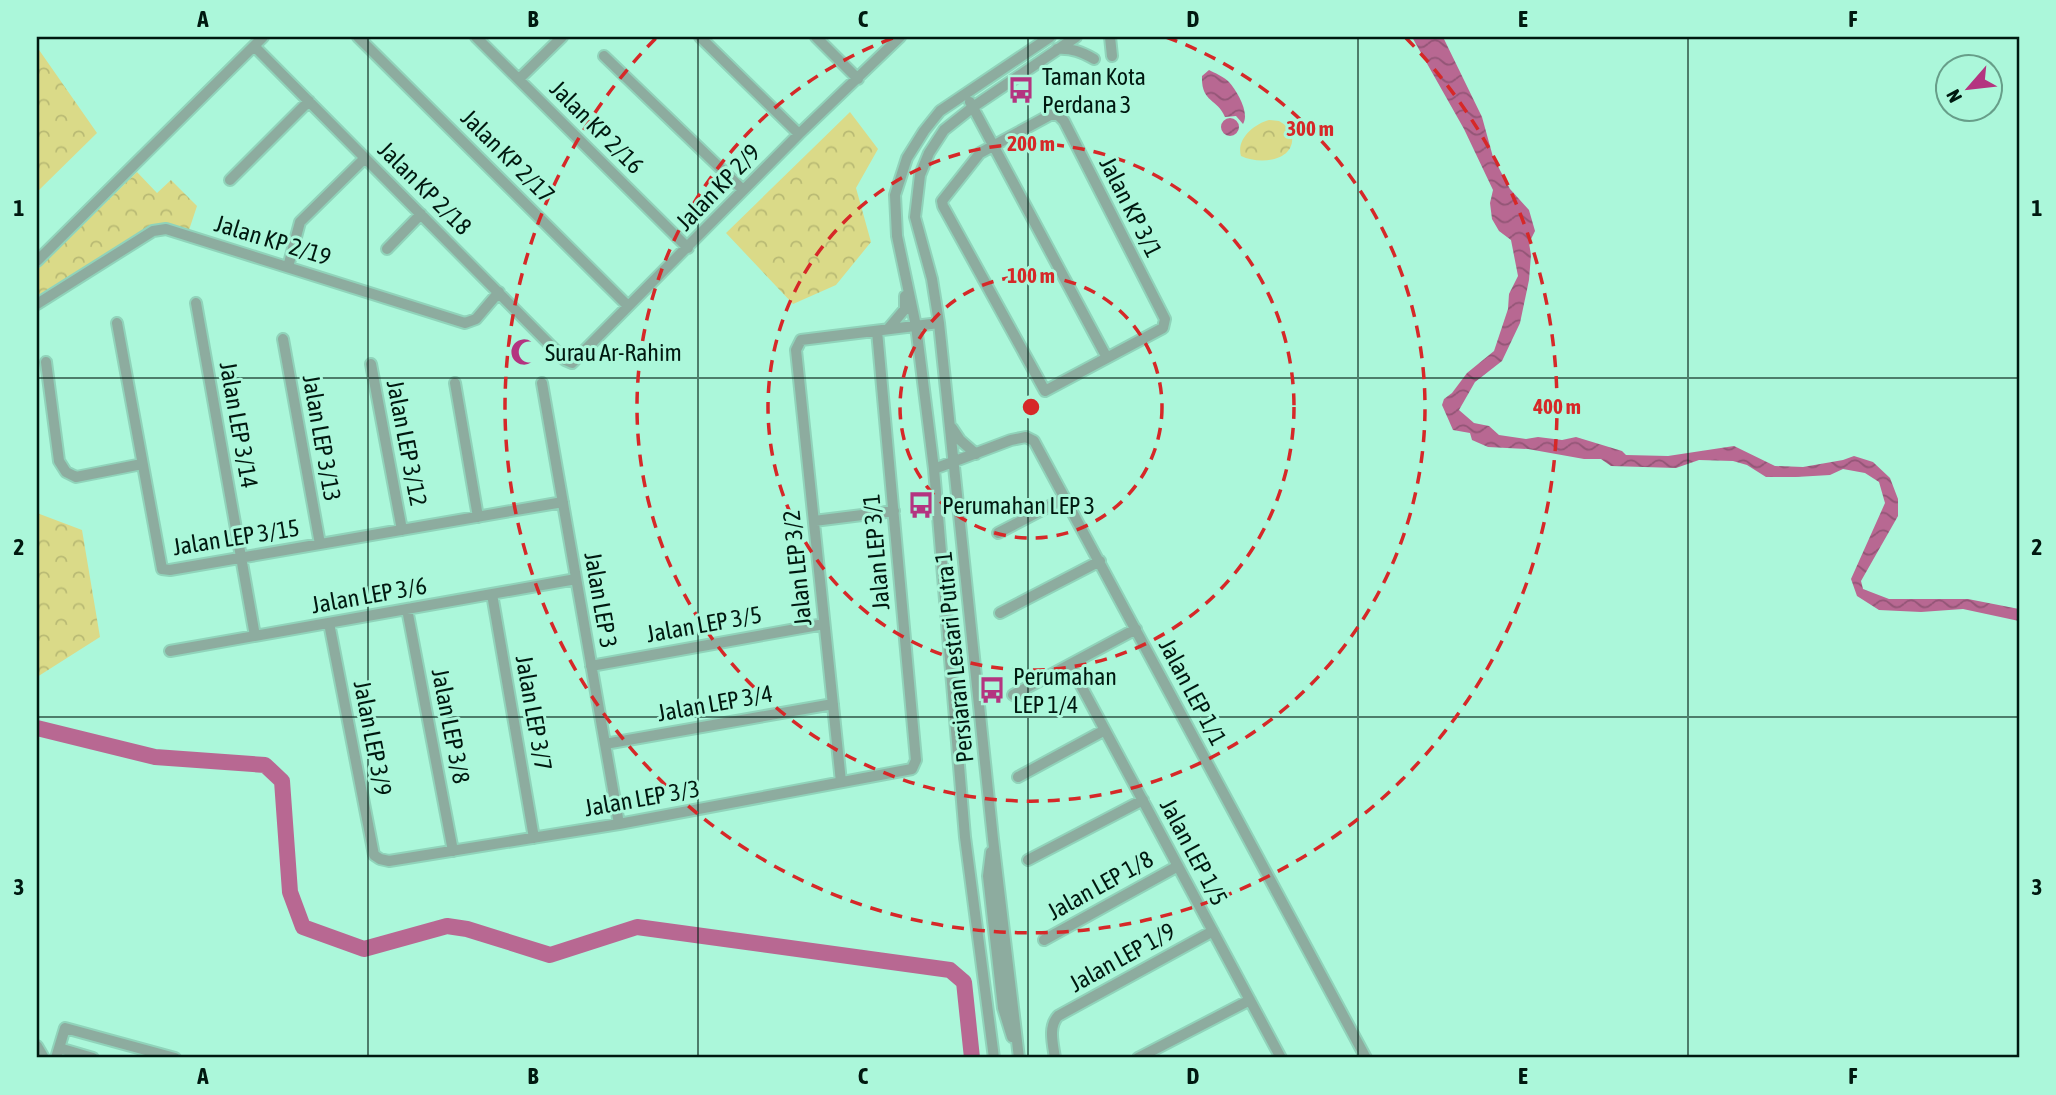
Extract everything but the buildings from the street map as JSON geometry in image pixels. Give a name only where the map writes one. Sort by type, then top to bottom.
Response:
[{"type":"street","points":[[37,261],[263,37]]},
{"type":"street","name":"Jalan KP 2/17","points":[[358,37],[628,306]]},
{"type":"street","name":"Jalan KP 2/16","points":[[476,37],[688,248]]},
{"type":"street","points":[[519,79],[562,37]]},
{"type":"street","points":[[700,37],[799,134]]},
{"type":"street","points":[[816,37],[858,79]]},
{"type":"street","name":"Jalan KP 2/9","points":[[565,360],[572,363],[799,134],[900,37]]},
{"type":"street","points":[[883,330],[905,309],[905,273],[897,236],[895,195],[907,158],[940,111],[1050,37]]},
{"type":"street","name":"Persiaran Lestari Putra 1","points":[[1019,1058],[1003,1008],[988,876],[993,839],[939,323],[932,279],[915,217],[920,175],[929,153],[944,130],[1076,37]]},
{"type":"street","points":[[1110,37],[1112,55]]},
{"type":"street","name":"Jalan KP 2/18","points":[[254,46],[565,360]]},
{"type":"street","points":[[1057,49],[1080,51],[1094,59]]},
{"type":"street","points":[[604,56],[743,190]]},
{"type":"street","points":[[965,94],[973,107],[1106,356],[1045,391],[943,206],[944,195],[980,153],[993,146]]},
{"type":"street","points":[[230,180],[309,101]]},
{"type":"street","name":"Jalan KP 3/1","points":[[993,146],[1050,115],[1058,115],[1064,121],[1165,319],[1163,328],[1106,356]]},
{"type":"street","points":[[288,267],[300,222],[366,158]]},
{"type":"street","points":[[387,249],[421,214]]},
{"type":"street","name":"Jalan KP 2/19","points":[[37,304],[153,231],[166,229],[465,323],[476,319],[499,292]]},
{"type":"street","name":"Persiaran Lestari Putra 1","points":[[905,273],[916,326],[934,469],[965,837],[994,1058]]},
{"type":"street","name":"Jalan LEP 3/14","points":[[196,303],[255,636]]},
{"type":"street","name":"Jalan LEP 3/15","points":[[117,323],[162,569],[170,570],[563,502]]},
{"type":"street","points":[[883,330],[939,323]]},
{"type":"street","name":"Jalan LEP 3/2","points":[[841,782],[796,349],[801,340],[883,330]]},
{"type":"street","name":"Jalan LEP 3/1","points":[[883,330],[894,511],[916,760],[912,769]]},
{"type":"street","name":"Jalan LEP 3/13","points":[[283,339],[320,544]]},
{"type":"street","points":[[46,362],[60,461],[66,472],[76,477],[142,464]]},
{"type":"street","name":"Jalan LEP 3/12","points":[[371,364],[402,530]]},
{"type":"street","points":[[455,383],[478,517]]},
{"type":"street","name":"Jalan LEP 3","points":[[542,383],[619,824]]},
{"type":"street","points":[[951,425],[960,440],[976,454]]},
{"type":"street","name":"Jalan LEP 1/1","points":[[934,469],[1026,437],[1034,441],[1366,1058]]},
{"type":"street","points":[[998,533],[1065,498]]},
{"type":"street","points":[[814,521],[894,511]]},
{"type":"street","points":[[1000,614],[1100,561]]},
{"type":"street","name":"Jalan LEP 3/6","points":[[170,651],[576,579]]},
{"type":"street","name":"Jalan LEP 3/7","points":[[492,594],[534,838]]},
{"type":"street","name":"Jalan LEP 3/8","points":[[407,609],[453,851]]},
{"type":"street","name":"Jalan LEP 3/9","points":[[329,623],[374,855],[380,859]]},
{"type":"street","name":"Jalan LEP 3/5","points":[[591,666],[824,624]]},
{"type":"street","points":[[1013,695],[1136,629]]},
{"type":"street","name":"Jalan LEP 1/5","points":[[1070,665],[1281,1058]]},
{"type":"street","name":"Jalan LEP 3/4","points":[[605,744],[833,704]]},
{"type":"street","points":[[1018,777],[1105,730]]},
{"type":"street","name":"Jalan LEP 3/3","points":[[380,859],[389,861],[619,824],[912,769]]},
{"type":"street","points":[[1028,860],[1143,800]]},
{"type":"street","name":"Jalan LEP 1/8","points":[[1044,940],[1178,866]]},
{"type":"street","name":"Jalan LEP 1/9","points":[[1055,1058],[1053,1022],[1058,1016],[1213,931]]},
{"type":"street","points":[[1138,1058],[1250,1000]]},
{"type":"street","points":[[91,1058],[57,1053],[65,1028],[175,1058]]},
{"type":"street","points":[[37,1046],[44,1058]]},
{"type":"green space","points":[[37,47],[97,133],[37,192]]},
{"type":"green space","points":[[850,112],[878,149],[856,188],[871,242],[836,285],[793,304],[726,233]]},
{"type":"green space","points":[[1269,120],[1279,121],[1290,128],[1292,139],[1285,154],[1269,160],[1241,156],[1244,138],[1258,125]]},
{"type":"green space","points":[[137,172],[157,193],[171,180],[197,206],[189,230],[167,224],[150,226],[37,296],[37,270]]},
{"type":"green space","points":[[37,513],[82,530],[100,637],[37,677]]},
{"type":"water","points":[[1412,37],[1443,37],[1482,117],[1493,157],[1510,189],[1529,210],[1535,231],[1529,243],[1529,280],[1520,323],[1502,361],[1475,382],[1459,410],[1474,423],[1489,426],[1499,435],[1562,440],[1576,437],[1622,451],[1626,455],[1668,456],[1734,446],[1775,466],[1803,467],[1854,456],[1873,462],[1890,478],[1898,499],[1898,516],[1861,581],[1863,589],[1889,599],[1968,599],[2019,609],[2019,621],[1963,609],[1921,612],[1879,610],[1857,596],[1851,579],[1885,503],[1879,482],[1865,473],[1843,469],[1830,475],[1766,477],[1747,465],[1733,461],[1699,460],[1676,468],[1611,466],[1601,459],[1584,459],[1528,449],[1488,447],[1472,440],[1470,433],[1453,430],[1442,405],[1444,399],[1467,373],[1494,351],[1508,309],[1509,294],[1518,276],[1511,240],[1499,231],[1492,219],[1490,203],[1493,190],[1464,129]]},
{"type":"water","points":[[1209,70],[1227,80],[1236,91],[1244,108],[1243,124],[1236,116],[1225,117],[1207,96],[1202,85],[1202,76]]},
{"type":"water","points":[[1230,118],[1236,121],[1239,127],[1236,133],[1230,136],[1224,133],[1221,127],[1224,121]]},
{"type":"waterway","points":[[37,728],[155,757],[265,765],[282,781],[290,892],[303,927],[364,949],[447,926],[467,929],[550,955],[637,927],[950,970],[964,982],[972,1058]]},
{"type":"place","name":"Taman Kota Perdana 3","points":[[1021,90]]},
{"type":"place","name":"Surau Ar-Rahim","points":[[524,352]]},
{"type":"place","name":"Perumahan LEP 3","points":[[921,505]]},
{"type":"place","name":"Perumahan LEP 1/4","points":[[992,690]]}]
